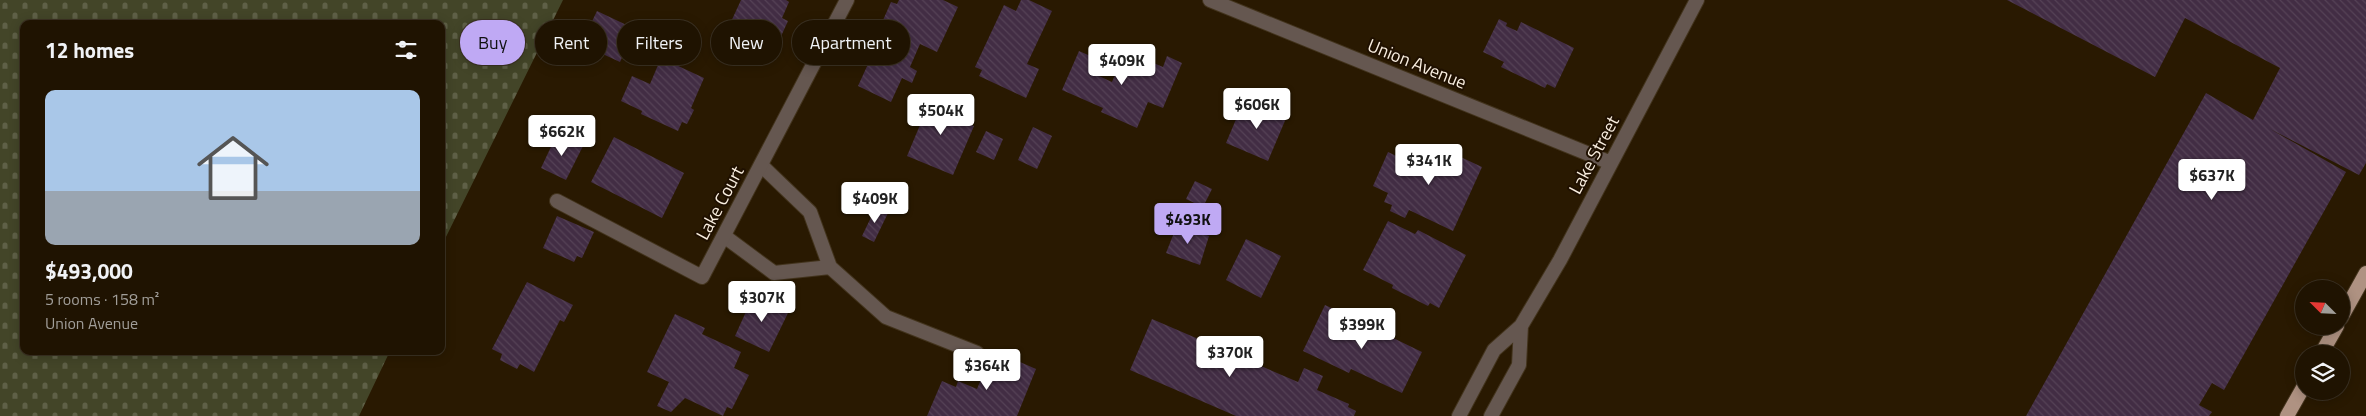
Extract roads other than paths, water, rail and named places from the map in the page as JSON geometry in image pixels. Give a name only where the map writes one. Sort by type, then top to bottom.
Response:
[{"type":"main road","points":[[2350,302],[2366,273]]},
{"type":"main road","points":[[2287,416],[2296,400]]},
{"type":"street","name":"Lake Court","points":[[557,201],[702,277],[846,0]]},
{"type":"street","name":"Union Avenue","points":[[1210,0],[1611,163]]},
{"type":"street","name":"Lake Street","points":[[1520,326],[1560,260],[1697,0]]},
{"type":"street","points":[[761,165],[810,212],[830,266],[886,318],[977,353]]},
{"type":"street","points":[[724,236],[774,274],[830,266]]},
{"type":"street","points":[[1459,416],[1494,350],[1520,326]]},
{"type":"street","points":[[1491,416],[1519,365],[1520,326]]}]
